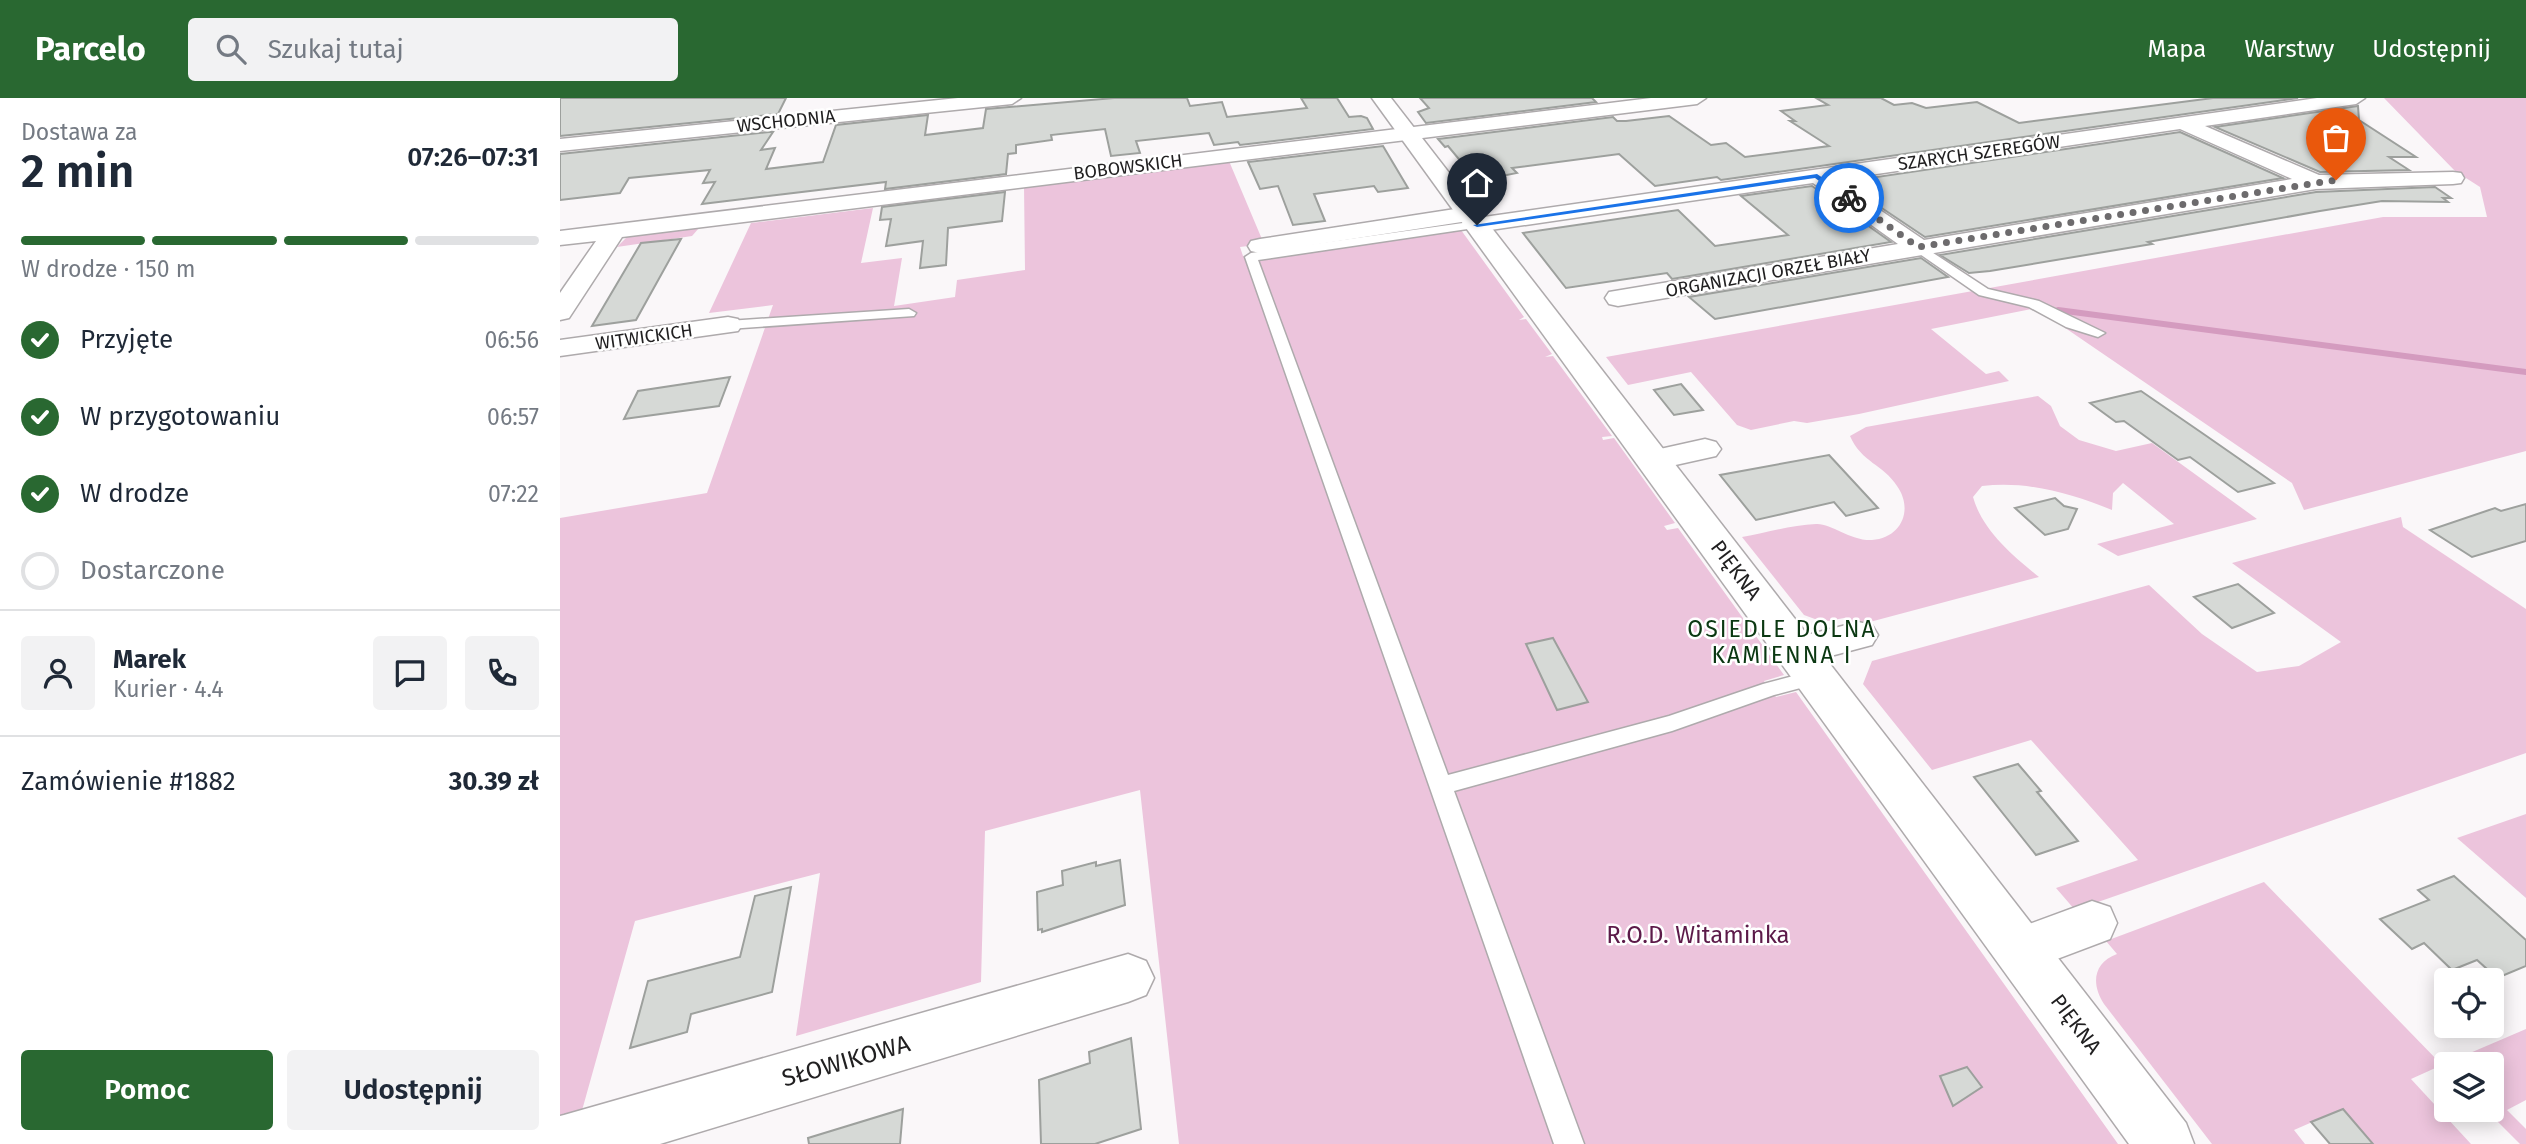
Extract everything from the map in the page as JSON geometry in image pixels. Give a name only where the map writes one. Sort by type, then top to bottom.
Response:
[{"type":"street","name":"WSCHODNIA","points":[[560,145],[1012,98]]},
{"type":"street","name":"PIĘKNA","points":[[1381,98],[2165,1144]]},
{"type":"street","name":"BOBOWSKICH","points":[[560,238],[1697,98]]},
{"type":"street","name":"SZARYCH SZEREGÓW","points":[[1260,246],[1817,176],[2356,98]]},
{"type":"street","name":"ORGANIZACJI ORZEŁ BIAŁY","points":[[2182,123],[2316,182]]},
{"type":"street","name":"ORGANIZACJI ORZEŁ BIAŁY","points":[[1817,176],[1918,247]]},
{"type":"street","name":"ORGANIZACJI ORZEŁ BIAŁY","points":[[1618,298],[2316,182],[2376,178],[2453,178]]},
{"type":"street","points":[[560,312],[614,231]]},
{"type":"street","name":"WITWICKICH","points":[[560,348],[728,325]]},
{"type":"street","points":[[1653,460],[1705,449]]},
{"type":"street","points":[[1806,664],[1858,635]]},
{"type":"street","points":[[2020,950],[2092,923]]},
{"type":"street","name":"SŁOWIKOWA","points":[[564,1144],[1128,978]]},
{"type":"lane","points":[[1473,220],[1251,257],[1569,1144]]},
{"type":"lane","points":[[1918,247],[1984,292],[2034,304],[2071,324],[2098,333]]},
{"type":"lane","points":[[728,325],[909,313]]},
{"type":"lane","points":[[1441,786],[1672,723],[1770,689],[1806,664]]},
{"type":"green space","points":[[2384,98],[2526,98],[2526,451],[2304,510],[2292,483],[2036,308],[1931,329],[1986,374],[1999,371],[2009,381],[1859,414],[1807,423],[1794,421],[1751,430],[1737,425],[1691,372],[1628,385],[1606,357],[2383,217],[2487,217],[2480,187],[2455,171]]},
{"type":"green space","name":"R.O.D. Witaminka","points":[[1229,161],[1264,244],[1240,247],[1243,256],[1451,225],[1456,231],[1461,230],[1524,317],[1519,320],[1526,319],[1552,354],[1545,357],[1553,356],[1612,436],[1602,437],[1603,440],[1614,438],[1675,523],[1664,526],[1667,530],[1678,528],[1784,675],[1764,681],[1776,697],[1796,692],[2118,1144],[1179,1144],[1140,790],[985,831],[981,982],[796,1036],[820,873],[635,921],[581,1114],[560,1120],[560,518],[707,493],[773,305],[709,313],[751,223],[873,208],[861,263],[902,258],[894,306],[955,297],[957,280],[1025,270],[1024,186]]},
{"type":"green space","points":[[699,228],[692,236],[617,247],[627,237]]},
{"type":"green space","points":[[2038,396],[2051,406],[2060,426],[2079,440],[2116,451],[2152,443],[2257,519],[2118,556],[2097,544],[2174,524],[2123,483],[2113,493],[2112,510],[2080,498],[2032,487],[1982,486],[1973,497],[1983,520],[2009,551],[2039,577],[1851,627],[1844,618],[1823,622],[1804,615],[1742,537],[1816,524],[1864,540],[1891,534],[1902,521],[1902,495],[1892,479],[1860,452],[1850,436],[1866,427]]},
{"type":"green space","points":[[2401,517],[2403,527],[2526,609],[2526,753],[2075,910],[2056,888],[2138,860],[2031,740],[1932,770],[1863,684],[1872,661],[2149,585],[2202,634],[2257,672],[2299,666],[2341,642],[2232,563]]},
{"type":"green space","points":[[2526,814],[2526,898],[2457,838]]},
{"type":"green space","points":[[2264,882],[2434,1057],[2434,1069],[2411,1079],[2434,1104],[2434,1122],[2451,1122],[2471,1144],[2373,1144],[2342,1109],[2294,1130],[2305,1144],[2212,1144],[2104,1004],[2097,989],[2097,975],[2103,963],[2117,954],[2106,941]]},
{"type":"green space","points":[[2526,1029],[2526,1100],[2507,1110],[2526,1129],[2526,1144],[2520,1144],[2498,1122],[2504,1122],[2504,1052],[2472,1052]]},
{"type":"building","points":[[560,98],[786,98],[778,114],[560,136]]},
{"type":"building","points":[[1114,98],[1187,98],[1190,106],[1222,102],[1227,117],[1307,108],[1301,98],[1337,98],[1349,117],[1367,118],[1373,129],[1240,145],[1238,142],[1214,145],[1209,133],[1136,141],[1140,153],[1111,156],[1105,129],[1051,135],[1052,140],[1016,145],[1016,153],[1008,154],[1006,174],[885,189],[886,182],[702,204],[715,182],[703,183],[710,170],[629,178],[620,193],[560,200],[560,154],[773,132],[761,150],[775,148],[766,169],[823,162],[836,125],[928,115],[925,135],[983,128],[986,109]]},
{"type":"building","points":[[1420,98],[1592,98],[1596,102],[1426,123],[1418,112],[1429,108]]},
{"type":"building","points":[[1816,98],[1881,98],[1894,105],[1912,103],[1926,108],[1977,102],[2019,123],[2213,98],[2298,98],[1721,180],[1717,177],[1655,186],[1619,154],[1512,168],[1517,173],[1477,181],[1448,146],[1445,147],[1438,139],[1613,117],[1617,121],[1626,121],[1669,116],[1711,145],[1726,143],[1745,157],[1829,146],[1790,121],[1795,121],[1781,111],[1828,105]]},
{"type":"building","points":[[2358,106],[2359,120],[2416,157],[2389,157],[2409,170],[2320,172],[2215,127]]},
{"type":"building","points":[[2180,132],[2283,178],[1925,237],[1843,182]]},
{"type":"building","points":[[1383,146],[1408,188],[1378,192],[1374,186],[1314,194],[1325,221],[1293,225],[1278,186],[1260,189],[1248,162]]},
{"type":"building","points":[[1812,186],[1891,242],[1672,279],[1667,273],[1566,288],[1523,233],[1678,210],[1715,246],[1788,235],[1741,196]]},
{"type":"building","points":[[2435,187],[2451,198],[2443,198],[2448,202],[2382,201],[1990,271],[1969,273],[1940,255],[2316,192]]},
{"type":"building","points":[[1005,192],[1002,221],[948,228],[946,265],[920,268],[923,241],[886,246],[891,219],[880,220],[882,207]]},
{"type":"building","points":[[681,239],[636,320],[592,326],[641,243]]},
{"type":"building","points":[[1921,258],[1948,277],[1715,319],[1689,297]]},
{"type":"building","points":[[730,377],[719,406],[624,419],[638,391]]},
{"type":"building","points":[[1681,384],[1703,410],[1674,415],[1654,390]]},
{"type":"building","points":[[2141,391],[2274,483],[2238,492],[2190,457],[2178,460],[2124,421],[2116,422],[2090,403]]},
{"type":"building","points":[[1829,455],[1878,508],[1846,516],[1834,502],[1756,520],[1720,475]]},
{"type":"building","points":[[2055,498],[2064,506],[2077,509],[2068,529],[2045,535],[2015,508]]},
{"type":"building","points":[[2526,504],[2526,541],[2472,557],[2430,530],[2495,508],[2501,511]]},
{"type":"building","points":[[2238,584],[2274,613],[2232,628],[2194,597]]},
{"type":"building","points":[[1553,638],[1588,702],[1557,710],[1526,644]]},
{"type":"building","points":[[2018,764],[2041,791],[2037,792],[2078,841],[2036,855],[1974,777]]},
{"type":"building","points":[[1120,860],[1125,905],[1042,932],[1042,929],[1038,930],[1037,892],[1063,885],[1062,871],[1096,862],[1096,866]]},
{"type":"building","points":[[2454,876],[2526,940],[2526,966],[2504,975],[2504,968],[2486,968],[2477,960],[2450,968],[2424,943],[2412,949],[2380,919],[2429,900],[2418,890]]},
{"type":"building","points":[[791,887],[772,992],[691,1014],[687,1032],[630,1048],[648,981],[740,957],[755,896]]},
{"type":"building","points":[[1131,1038],[1141,1129],[1095,1144],[1041,1144],[1039,1080],[1090,1063],[1089,1052]]},
{"type":"building","points":[[1967,1067],[1982,1087],[1953,1106],[1940,1076]]},
{"type":"building","points":[[903,1109],[900,1144],[809,1144],[808,1138]]},
{"type":"building","points":[[2343,1109],[2373,1144],[2330,1144],[2311,1122]]},
{"type":"waterway","points":[[2058,310],[2526,372]]},
{"type":"way so far","points":[[1849,198],[1918,247],[2336,180]]},
{"type":"district","name":"OSIEDLE DOLNA KAMIENNA I","points":[[1782,642]]},
{"type":"route","points":[[1477,225],[1817,176],[1849,198]]}]
